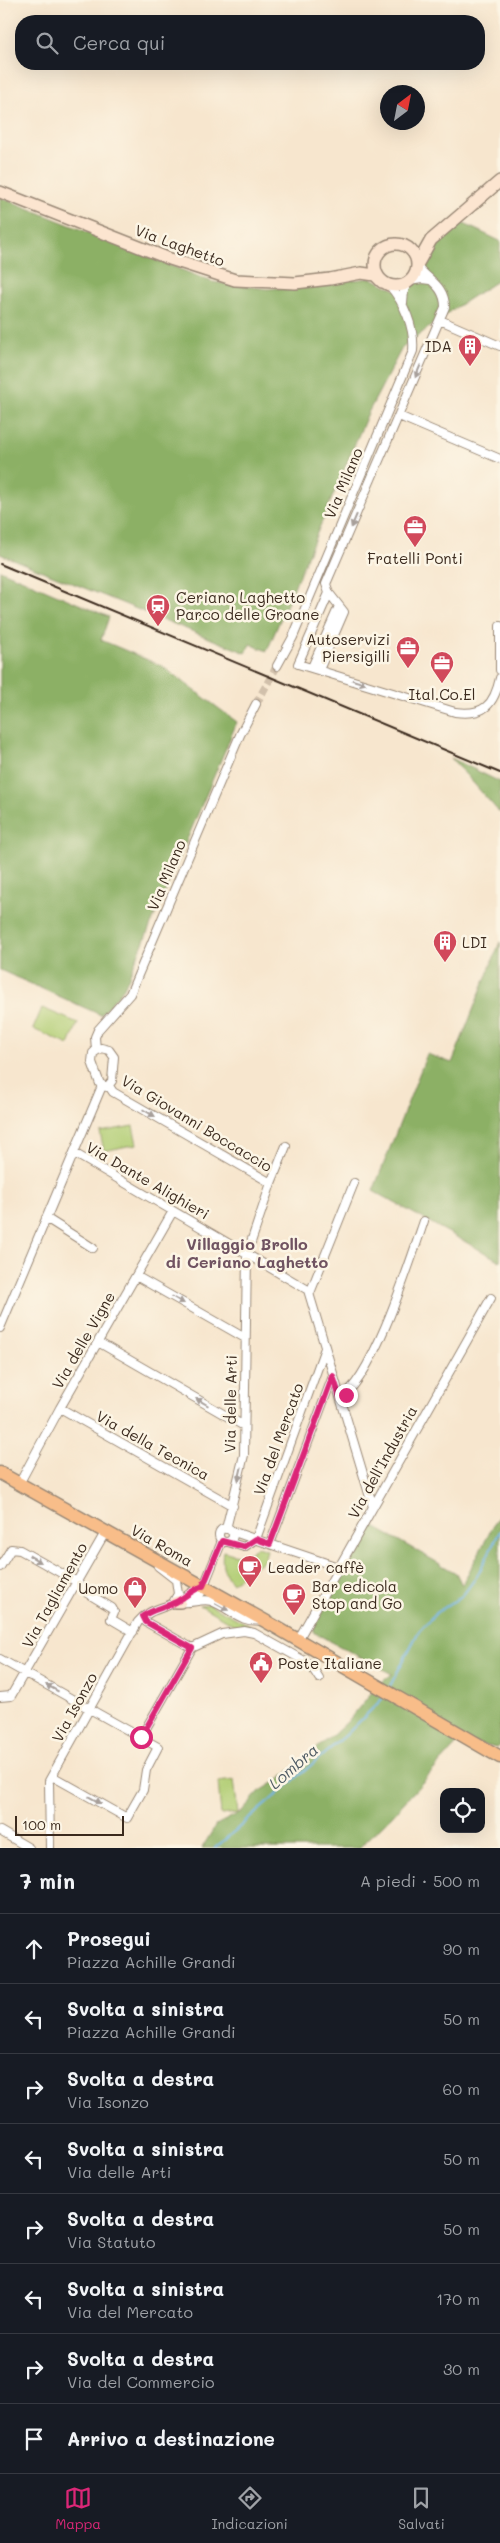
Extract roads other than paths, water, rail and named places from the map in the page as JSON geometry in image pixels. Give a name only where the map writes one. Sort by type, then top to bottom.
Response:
[{"type":"main road","name":"Via Roma","points":[[0,1473],[387,1690],[500,1757]]},
{"type":"street","points":[[357,273],[375,276],[386,283],[402,286],[416,272],[417,266],[431,240],[500,181]]},
{"type":"street","name":"Via Laghetto","points":[[0,192],[170,259],[235,280],[295,283],[330,279],[357,273],[377,255]]},
{"type":"street","points":[[386,283],[375,269],[377,255],[391,245],[412,246],[431,240]]},
{"type":"street","points":[[315,668],[339,606],[329,593],[326,584],[440,320],[445,299],[439,286],[417,266],[413,253],[403,246]]},
{"type":"street","points":[[408,282],[422,278],[432,281]]},
{"type":"street","name":"Via Milano","points":[[278,666],[293,637],[414,350],[413,336],[402,297],[408,282]]},
{"type":"street","name":"Via Milano","points":[[386,283],[404,308]]},
{"type":"street","points":[[440,320],[500,346]]},
{"type":"street","points":[[399,416],[500,459]]},
{"type":"street","points":[[329,593],[298,664],[455,712],[470,714],[483,710],[491,702],[500,678]]},
{"type":"street","points":[[500,626],[500,670]]},
{"type":"street","name":"Via Milano","points":[[106,1086],[92,1062],[93,1053],[96,1050],[95,1037],[98,1030],[130,994],[240,735],[256,704]]},
{"type":"street","points":[[0,1328],[74,1153],[106,1086],[112,1081],[114,1056],[105,1048],[96,1050]]},
{"type":"street","name":"Via Giovanni Boccaccio","points":[[106,1086],[113,1092],[271,1183]]},
{"type":"street","name":"Via delle Arti","points":[[228,1530],[244,1455],[247,1254],[271,1183],[286,1146]]},
{"type":"street","name":"Via Dante Alighieri","points":[[74,1153],[305,1287],[310,1293]]},
{"type":"street","points":[[354,1183],[310,1293],[373,1507]]},
{"type":"street","name":"Via delle Vigne","points":[[19,1484],[60,1408],[173,1211]]},
{"type":"street","points":[[46,1218],[94,1248]]},
{"type":"street","points":[[340,1398],[350,1391],[383,1336],[424,1221]]},
{"type":"street","points":[[136,1276],[245,1338]]},
{"type":"street","name":"Via dell'Industria","points":[[298,1640],[491,1298]]},
{"type":"street","points":[[98,1342],[244,1426]]},
{"type":"street","name":"Via del Mercato","points":[[256,1539],[325,1348]]},
{"type":"street","name":"Via del Mercato","points":[[270,1544],[333,1376]]},
{"type":"street","name":"Via della Tecnica","points":[[60,1408],[233,1506]]},
{"type":"street","points":[[256,1539],[244,1547],[225,1541],[219,1533],[228,1530],[256,1539],[338,1567]]},
{"type":"street","points":[[192,1648],[146,1622],[143,1616],[150,1611],[197,1597],[201,1593],[225,1541],[232,1537],[228,1530]]},
{"type":"street","name":"Via Tagliamento","points":[[0,1697],[11,1696],[26,1673],[106,1531]]},
{"type":"street","points":[[0,1567],[7,1553],[11,1549],[16,1549],[77,1582],[88,1593],[112,1608],[114,1612],[111,1619],[133,1632]]},
{"type":"street","points":[[150,1557],[167,1575],[176,1580],[178,1594],[176,1602]]},
{"type":"street","points":[[176,1602],[188,1603],[210,1600],[250,1622],[263,1620]]},
{"type":"street","name":"Via Isonzo","points":[[50,1848],[48,1786],[52,1776],[143,1616]]},
{"type":"street","points":[[141,1737],[192,1648],[222,1634],[244,1631],[254,1633],[310,1664],[319,1678]]},
{"type":"street","points":[[0,1658],[158,1747],[146,1770],[143,1790],[127,1818],[52,1776]]},
{"type":"street","points":[[0,1832],[29,1848]]},
{"type":"waterway","name":"Lombra","points":[[390,1686],[419,1631],[435,1614],[463,1595],[477,1576],[500,1531]]},
{"type":"waterway","name":"Lombra","points":[[215,1848],[346,1735],[383,1698]]},
{"type":"tunnel","points":[[256,704],[277,666]]},
{"type":"railway","points":[[0,564],[500,773]]},
{"type":"place","name":"IDA","points":[[470,367]]},
{"type":"place","name":"Fratelli Ponti","points":[[415,548]]},
{"type":"place","name":"Ceriano Laghetto Parco delle Groane","points":[[158,627]]},
{"type":"place","name":"Autoservizi Piersigilli","points":[[408,669]]},
{"type":"place","name":"Ital.Co.El","points":[[442,684]]},
{"type":"place","name":"LDI","points":[[445,963]]},
{"type":"place","name":"Leader caffè","points":[[250,1588]]},
{"type":"place","name":"Uomo","points":[[135,1609]]},
{"type":"place","name":"Bar edicola Stop and Go","points":[[294,1616]]},
{"type":"place","name":"Poste Italiane","points":[[261,1684]]},
{"type":"district","name":"Villaggio Brollo di Ceriano Laghetto","points":[[247,1252]]}]
